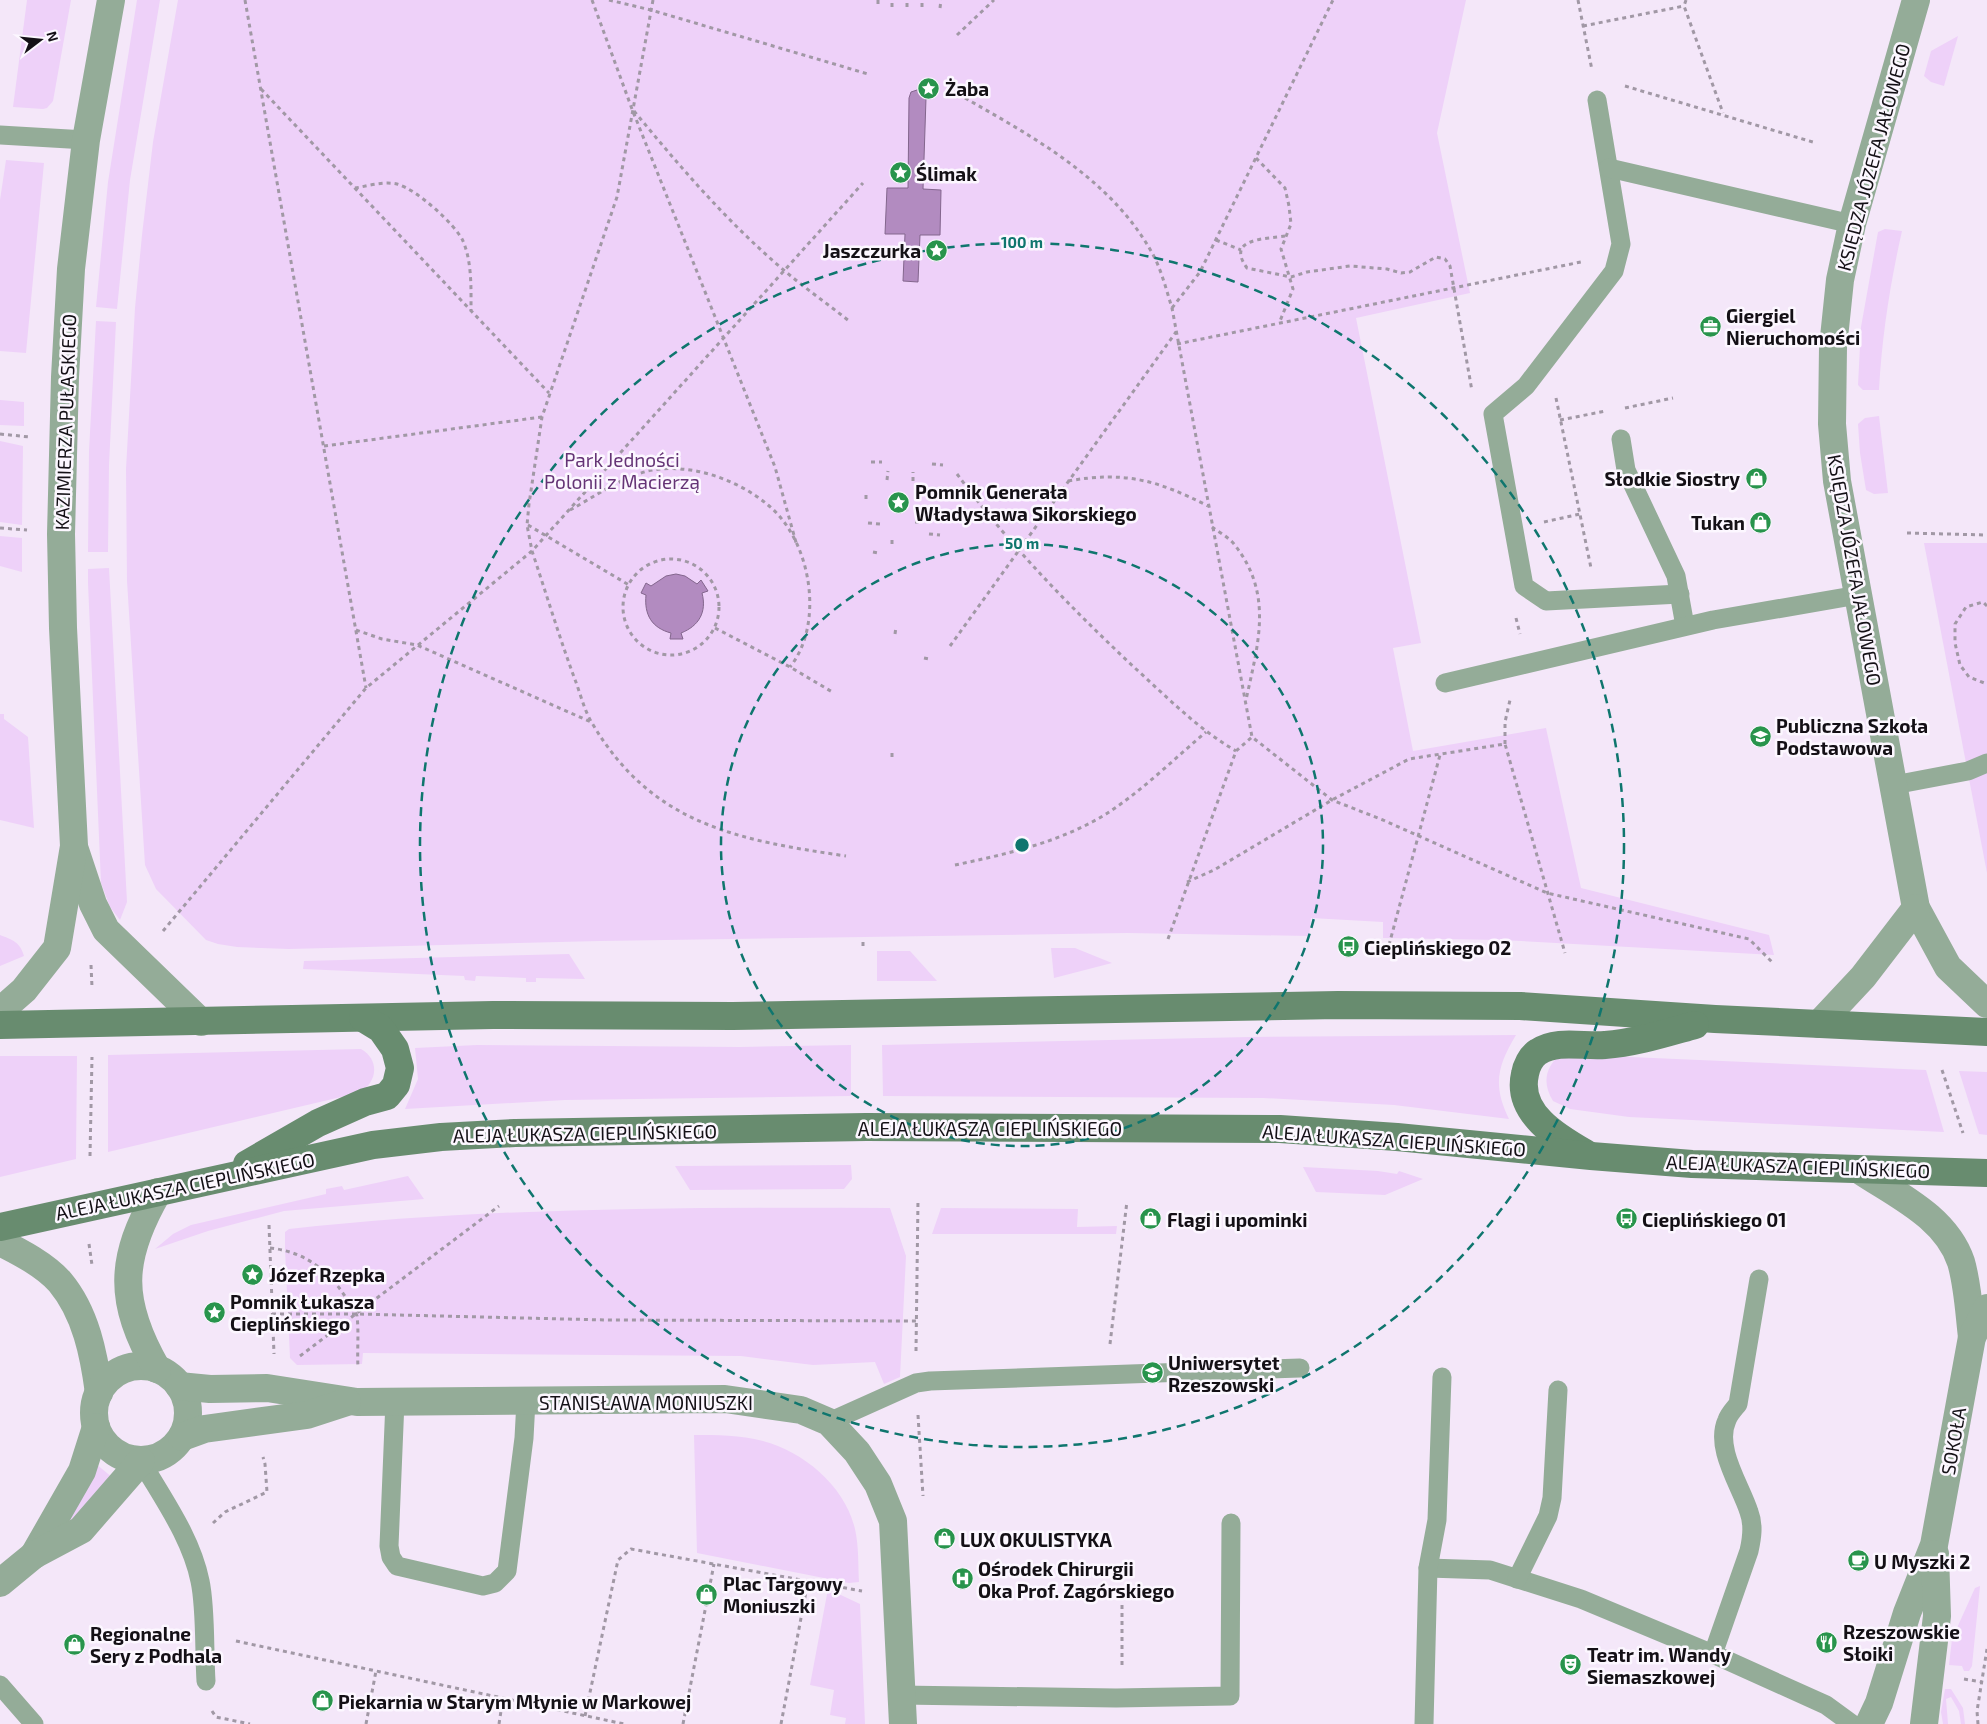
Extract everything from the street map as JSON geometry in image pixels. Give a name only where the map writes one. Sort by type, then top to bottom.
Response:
[{"type":"main road","points":[[0,1025],[493,1015],[733,1016],[1338,1005],[1520,1006],[1716,1020],[1987,1032]]},
{"type":"main road","points":[[224,1177],[318,1123],[364,1102],[387,1096],[396,1085],[400,1068],[395,1049],[381,1029],[363,1018]]},
{"type":"main road","points":[[1591,1156],[1554,1135],[1531,1110],[1522,1083],[1527,1066],[1537,1052],[1560,1044],[1605,1045],[1655,1036],[1716,1020]]},
{"type":"main road","name":"ALEJA ŁUKASZA CIEPLIŃSKIEGO","points":[[0,1227],[372,1145],[441,1136],[515,1133],[837,1128],[1280,1129],[1397,1137],[1692,1164],[1861,1171],[1987,1173]]},
{"type":"street","name":"KAZIMIERZA PUŁASKIEGO","points":[[0,1011],[24,990],[58,948],[74,846],[63,628],[61,534],[64,420],[71,269],[86,140],[111,0]]},
{"type":"street","name":"KSIĘDZA JÓZEFA JAŁOWEGO","points":[[1916,0],[1852,224],[1840,280],[1833,347],[1832,424],[1836,482],[1916,908],[1948,967],[1987,1004]]},
{"type":"street","name":"KAZIMIERZA PUŁASKIEGO","points":[[74,846],[93,904],[106,930],[201,1022]]},
{"type":"street","points":[[1819,1024],[1863,977],[1916,908]]},
{"type":"street","name":"SOKOŁA","points":[[1861,1171],[1933,1219],[1949,1239],[1960,1260],[1966,1283],[1972,1337],[1934,1545],[1906,1613],[1882,1694],[1870,1724]]},
{"type":"street","points":[[157,1369],[143,1344],[129,1295],[128,1273],[136,1235],[158,1192]]},
{"type":"street","points":[[0,1242],[26,1255],[59,1281],[67,1293],[81,1318],[94,1361],[99,1393]]},
{"type":"street","name":"SOKOŁA","points":[[1972,1337],[1987,1308]]},
{"type":"street","points":[[140,1366],[157,1369],[169,1375],[179,1386],[187,1402],[188,1420],[182,1437],[164,1454],[141,1461],[122,1456],[106,1445],[96,1427],[94,1410],[99,1393],[109,1379],[123,1370],[140,1366]]},
{"type":"street","name":"STANISŁAWA MONIUSZKI","points":[[179,1386],[210,1389],[267,1388],[304,1392],[347,1402],[725,1399],[801,1410],[829,1422],[857,1452],[878,1484],[893,1522],[900,1694],[903,1724]]},
{"type":"street","name":"STANISŁAWA MONIUSZKI","points":[[182,1437],[204,1429],[307,1415],[347,1402]]},
{"type":"street","points":[[34,1555],[82,1471],[96,1427]]},
{"type":"street","points":[[0,1583],[34,1555],[81,1530],[141,1461]]},
{"type":"street","name":"SOKOŁA","points":[[1924,1724],[1937,1616],[1934,1545]]},
{"type":"lane","points":[[1597,100],[1621,244],[1614,271],[1526,386],[1493,414],[1524,586],[1546,601],[1680,594]]},
{"type":"lane","points":[[0,135],[86,140]]},
{"type":"lane","points":[[1609,168],[1852,224]]},
{"type":"lane","points":[[1621,438],[1626,470],[1676,576],[1685,626]]},
{"type":"lane","points":[[1445,683],[1685,626],[1858,595]]},
{"type":"lane","points":[[1894,785],[1968,771],[1987,763]]},
{"type":"lane","points":[[1713,1654],[1749,1551],[1753,1534],[1750,1513],[1736,1483],[1723,1439],[1726,1420],[1738,1404],[1759,1279]]},
{"type":"lane","points":[[829,1422],[916,1383],[1106,1374],[1300,1368]]},
{"type":"lane","points":[[1424,1724],[1428,1568],[1437,1520],[1442,1377]]},
{"type":"lane","points":[[1518,1579],[1548,1516],[1550,1507],[1558,1390]]},
{"type":"lane","points":[[395,1401],[389,1546],[391,1557],[397,1566],[483,1586],[495,1583],[507,1571],[524,1438],[526,1402]]},
{"type":"lane","points":[[141,1461],[177,1521],[190,1551],[200,1582],[206,1681]]},
{"type":"lane","points":[[900,1694],[1116,1698],[1230,1696],[1231,1523]]},
{"type":"lane","points":[[1428,1568],[1490,1570],[1580,1599],[1713,1654],[1826,1705],[1852,1724]]},
{"type":"lane","points":[[0,1685],[34,1724]]},
{"type":"path","points":[[246,0],[366,688]]},
{"type":"path","points":[[592,0],[632,109],[775,467],[806,574],[811,605],[808,630],[799,655],[790,667]]},
{"type":"path","points":[[609,0],[651,10],[868,74]]},
{"type":"path","points":[[653,0],[617,197],[542,417],[527,525],[532,551],[591,722],[617,761],[654,795],[702,824],[758,842],[846,856]]},
{"type":"path","points":[[878,0],[878,6]]},
{"type":"path","points":[[892,0],[892,7]]},
{"type":"path","points":[[907,0],[907,7]]},
{"type":"path","points":[[922,0],[922,7]]},
{"type":"path","points":[[940,8],[941,0]]},
{"type":"path","points":[[957,35],[994,0]]},
{"type":"path","points":[[1172,308],[1200,272],[1333,0]]},
{"type":"path","points":[[1578,0],[1597,100]]},
{"type":"path","points":[[1686,0],[1684,6],[1723,114]]},
{"type":"path","points":[[1583,26],[1684,6]]},
{"type":"path","points":[[1621,85],[1816,143]]},
{"type":"path","points":[[261,89],[550,393]]},
{"type":"path","points":[[964,98],[1067,160],[1104,191],[1132,222],[1152,252],[1172,308],[1177,344],[1252,737],[1332,800],[1547,893],[1749,939],[1774,964]]},
{"type":"path","points":[[632,109],[684,172],[785,271],[849,321]]},
{"type":"path","points":[[1256,158],[1285,188],[1291,224],[1281,249],[1294,289],[1280,322]]},
{"type":"path","points":[[355,188],[383,183],[398,184],[416,194],[448,222],[463,241],[470,268],[471,310]]},
{"type":"path","points":[[163,931],[366,688],[532,551],[863,183]]},
{"type":"path","points":[[1285,236],[1254,240],[1246,244],[1241,250],[1241,261],[1247,268],[1291,277],[1307,272],[1350,266],[1387,269],[1401,273],[1410,272],[1436,257],[1445,259],[1450,266],[1471,384]]},
{"type":"path","points":[[1216,240],[1241,250]]},
{"type":"path","points":[[1177,344],[1619,254]]},
{"type":"path","points":[[950,646],[1176,332]]},
{"type":"path","points":[[1548,358],[1597,598]]},
{"type":"path","points":[[324,446],[542,417]]},
{"type":"path","points":[[0,434],[30,437]]},
{"type":"path","points":[[871,462],[882,462]]},
{"type":"path","points":[[932,464],[943,465]]},
{"type":"path","points":[[568,512],[621,481],[648,471],[698,472],[722,478],[746,489],[769,506],[798,546]]},
{"type":"path","points":[[888,471],[888,480]]},
{"type":"path","points":[[913,472],[913,481]]},
{"type":"path","points":[[958,474],[988,517],[1018,551],[1123,656],[1206,732],[1236,751]]},
{"type":"path","points":[[1068,481],[1100,477],[1128,477],[1171,487],[1208,506]]},
{"type":"path","points":[[915,522],[921,522]]},
{"type":"path","points":[[868,523],[880,524]]},
{"type":"path","points":[[527,525],[629,585]]},
{"type":"path","points":[[1212,527],[1233,543],[1256,588],[1261,616],[1258,644],[1246,703]]},
{"type":"path","points":[[0,528],[30,530]]},
{"type":"path","points":[[1907,533],[1987,535]]},
{"type":"path","points":[[929,534],[940,535]]},
{"type":"path","points":[[892,538],[892,544]]},
{"type":"path","points":[[873,552],[878,553]]},
{"type":"path","points":[[668,558],[688,561],[705,572],[716,588],[720,609],[715,628],[703,644],[685,654],[665,655],[646,648],[631,634],[624,616],[624,596],[633,577],[649,564],[668,558]]},
{"type":"path","points":[[1987,606],[1982,602],[1966,607],[1955,624],[1955,643],[1960,665],[1969,678],[1987,685]]},
{"type":"path","points":[[1515,613],[1520,634]]},
{"type":"path","points":[[895,634],[896,627]]},
{"type":"path","points":[[715,628],[790,667],[834,693]]},
{"type":"path","points":[[355,630],[382,639],[417,645],[591,722]]},
{"type":"path","points":[[924,658],[929,659]]},
{"type":"path","points":[[955,865],[1041,843],[1105,814],[1206,732]]},
{"type":"path","points":[[1168,939],[1236,751],[1252,737]]},
{"type":"path","points":[[1188,882],[1214,870],[1332,800],[1409,759],[1505,744],[1565,952]]},
{"type":"path","points":[[892,751],[892,757]]},
{"type":"path","points":[[1390,945],[1440,754]]},
{"type":"path","points":[[863,939],[863,946]]},
{"type":"path","points":[[90,956],[92,986]]},
{"type":"path","points":[[90,1156],[92,1056]]},
{"type":"path","points":[[1942,1070],[1963,1134]]},
{"type":"path","points":[[1106,1374],[1128,1201]]},
{"type":"path","points":[[293,1362],[500,1206]]},
{"type":"path","points":[[269,1225],[274,1358]]},
{"type":"path","points":[[89,1244],[93,1268]]},
{"type":"path","points":[[270,1248],[285,1249],[301,1255],[339,1285],[357,1314],[358,1371]]},
{"type":"path","points":[[272,1314],[357,1314],[606,1320],[917,1321]]},
{"type":"path","points":[[190,1551],[207,1529],[225,1512],[267,1492],[266,1464]]},
{"type":"path","points":[[585,1716],[618,1560],[631,1549],[866,1592]]},
{"type":"path","points":[[682,1724],[714,1564]]},
{"type":"path","points":[[781,1724],[808,1580]]},
{"type":"path","points":[[203,1634],[624,1724]]},
{"type":"path","points":[[1978,1724],[1977,1711],[1987,1649]]},
{"type":"path","points":[[366,1724],[376,1671]]},
{"type":"path","points":[[499,1724],[503,1698]]},
{"type":"green space","points":[[27,0],[71,0],[53,101],[47,108],[43,109],[13,107]]},
{"type":"green space","points":[[137,0],[160,0],[130,180],[117,309],[96,307],[108,182]]},
{"type":"green space","name":"Park Jedności Polonii z Macierzą","points":[[178,0],[1466,0],[1437,133],[1470,293],[1356,318],[1421,643],[1393,648],[1413,751],[1546,728],[1581,888],[1769,935],[1774,955],[1501,940],[1383,938],[1383,922],[1311,918],[1309,936],[1127,933],[600,941],[289,949],[237,947],[206,940],[156,889],[145,865],[127,581],[126,469],[135,308],[153,142]]},
{"type":"green space","points":[[1958,36],[1944,86],[1931,82],[1924,76],[1931,51]]},
{"type":"green space","points":[[6,160],[44,163],[26,353],[0,351],[0,200]]},
{"type":"green space","points":[[1885,229],[1902,231],[1887,310],[1879,390],[1863,390],[1858,385],[1861,327],[1878,232]]},
{"type":"green space","points":[[96,321],[116,322],[109,465],[108,552],[88,552],[89,451]]},
{"type":"green space","points":[[0,400],[24,402],[24,426],[0,425]]},
{"type":"green space","points":[[1879,416],[1888,493],[1874,494],[1866,490],[1860,453],[1858,424],[1865,418]]},
{"type":"green space","points":[[0,441],[23,446],[22,525],[0,522]]},
{"type":"green space","points":[[0,536],[22,538],[22,572],[0,566]]},
{"type":"green space","points":[[1924,543],[1987,543],[1987,873]]},
{"type":"green space","points":[[109,568],[127,902],[120,920],[110,907],[101,883],[88,583],[88,569]]},
{"type":"green space","points":[[0,714],[4,714],[4,719],[28,737],[34,828],[0,820]]},
{"type":"green space","points":[[0,935],[15,942],[24,956],[0,966]]},
{"type":"green space","points":[[1051,948],[1075,948],[1112,963],[1054,978]]},
{"type":"green space","points":[[877,951],[910,951],[937,981],[877,981]]},
{"type":"green space","points":[[569,954],[585,979],[536,978],[536,982],[526,982],[526,978],[476,976],[475,981],[465,980],[464,976],[303,969],[304,961]]},
{"type":"green space","points":[[1516,1035],[1505,1056],[1499,1076],[1500,1096],[1509,1119],[1394,1105],[1263,1098],[883,1096],[882,1045],[1250,1037]]},
{"type":"green space","points":[[477,1045],[740,1047],[851,1045],[851,1096],[565,1100],[405,1109],[418,1079],[415,1048]]},
{"type":"green space","points":[[361,1049],[371,1059],[374,1071],[370,1083],[358,1093],[108,1152],[108,1055]]},
{"type":"green space","points":[[1561,1054],[1926,1070],[1944,1132],[1629,1117],[1570,1109],[1553,1101],[1546,1082],[1551,1064]]},
{"type":"green space","points":[[0,1056],[77,1056],[76,1159],[0,1177]]},
{"type":"green space","points":[[1959,1071],[1987,1072],[1987,1135],[1979,1134]]},
{"type":"green space","points":[[851,1165],[852,1179],[844,1189],[690,1190],[675,1166]]},
{"type":"green space","points":[[1303,1167],[1378,1171],[1397,1174],[1399,1171],[1423,1179],[1385,1195],[1316,1192]]},
{"type":"green space","points":[[408,1176],[424,1199],[284,1211],[208,1231],[155,1249],[173,1234],[191,1225],[326,1194],[326,1189],[342,1186],[344,1190]]},
{"type":"green space","points":[[664,1208],[890,1208],[906,1256],[900,1377],[884,1384],[875,1362],[813,1365],[741,1356],[363,1353],[362,1364],[297,1365],[290,1358],[285,1249],[285,1232],[289,1229],[439,1216],[514,1212]]},
{"type":"green space","points":[[941,1208],[1078,1209],[1077,1227],[1117,1226],[1116,1234],[932,1234]]},
{"type":"green space","points":[[694,1435],[737,1436],[763,1441],[793,1453],[821,1473],[832,1485],[850,1513],[858,1549],[859,1582],[849,1583],[697,1553]]},
{"type":"green space","points":[[96,1464],[113,1478],[74,1524],[67,1518]]},
{"type":"green space","points":[[1980,1586],[1972,1666],[1969,1671],[1964,1671],[1962,1666],[1949,1665],[1952,1639],[1975,1588]]},
{"type":"green space","points":[[828,1589],[860,1604],[865,1724],[845,1724],[846,1718],[830,1715],[834,1690],[810,1685]]},
{"type":"green space","points":[[1945,1689],[1951,1689],[1963,1708],[1965,1724],[1961,1724],[1959,1711],[1951,1697],[1946,1699],[1948,1724],[1943,1724],[1941,1712]]},
{"type":"shaded area","points":[[920,89],[926,93],[923,189],[941,190],[940,235],[920,235],[918,282],[903,281],[905,234],[885,234],[887,188],[908,188],[909,98],[911,92]]},
{"type":"shaded area","points":[[676,574],[685,576],[697,584],[701,580],[708,591],[702,593],[703,606],[700,618],[693,626],[681,633],[683,639],[670,639],[671,633],[664,631],[654,624],[646,609],[646,595],[641,593],[646,583],[651,586],[666,576]]},
{"type":"place","name":"Żaba","points":[[929,88]]},
{"type":"place","name":"Ślimak","points":[[900,173]]},
{"type":"place","name":"Jaszczurka","points":[[937,250]]},
{"type":"place","name":"Giergiel Nieruchomości","points":[[1710,326]]},
{"type":"place","name":"Słodkie Siostry","points":[[1756,478]]},
{"type":"place","name":"Pomnik Generała Władysława Sikorskiego","points":[[899,502]]},
{"type":"place","name":"Tukan","points":[[1761,522]]},
{"type":"place","name":"Publiczna Szkoła Podstawowa","points":[[1760,736]]},
{"type":"place","name":"Cieplińskiego 02","points":[[1348,947]]},
{"type":"place","name":"Flagi i upominki","points":[[1151,1219]]},
{"type":"place","name":"Cieplińskiego 01","points":[[1626,1219]]},
{"type":"place","name":"Józef Rzepka","points":[[253,1274]]},
{"type":"place","name":"Pomnik Łukasza Cieplińskiego","points":[[214,1312]]},
{"type":"place","name":"Uniwersytet Rzeszowski","points":[[1152,1373]]},
{"type":"place","name":"LUX OKULISTYKA","points":[[944,1539]]},
{"type":"place","name":"U Myszki 2","points":[[1858,1561]]},
{"type":"place","name":"Ośrodek Chirurgii Oka Prof. Zagórskiego","points":[[962,1579]]},
{"type":"place","name":"Plac Targowy Moniuszki","points":[[707,1594]]},
{"type":"place","name":"Rzeszowskie Słoiki","points":[[1827,1642]]},
{"type":"place","name":"Regionalne Sery z Podhala","points":[[74,1644]]},
{"type":"place","name":"Teatr im. Wandy Siemaszkowej","points":[[1571,1665]]},
{"type":"place","name":"Piekarnia w Starym Młynie w Markowej","points":[[322,1701]]}]
